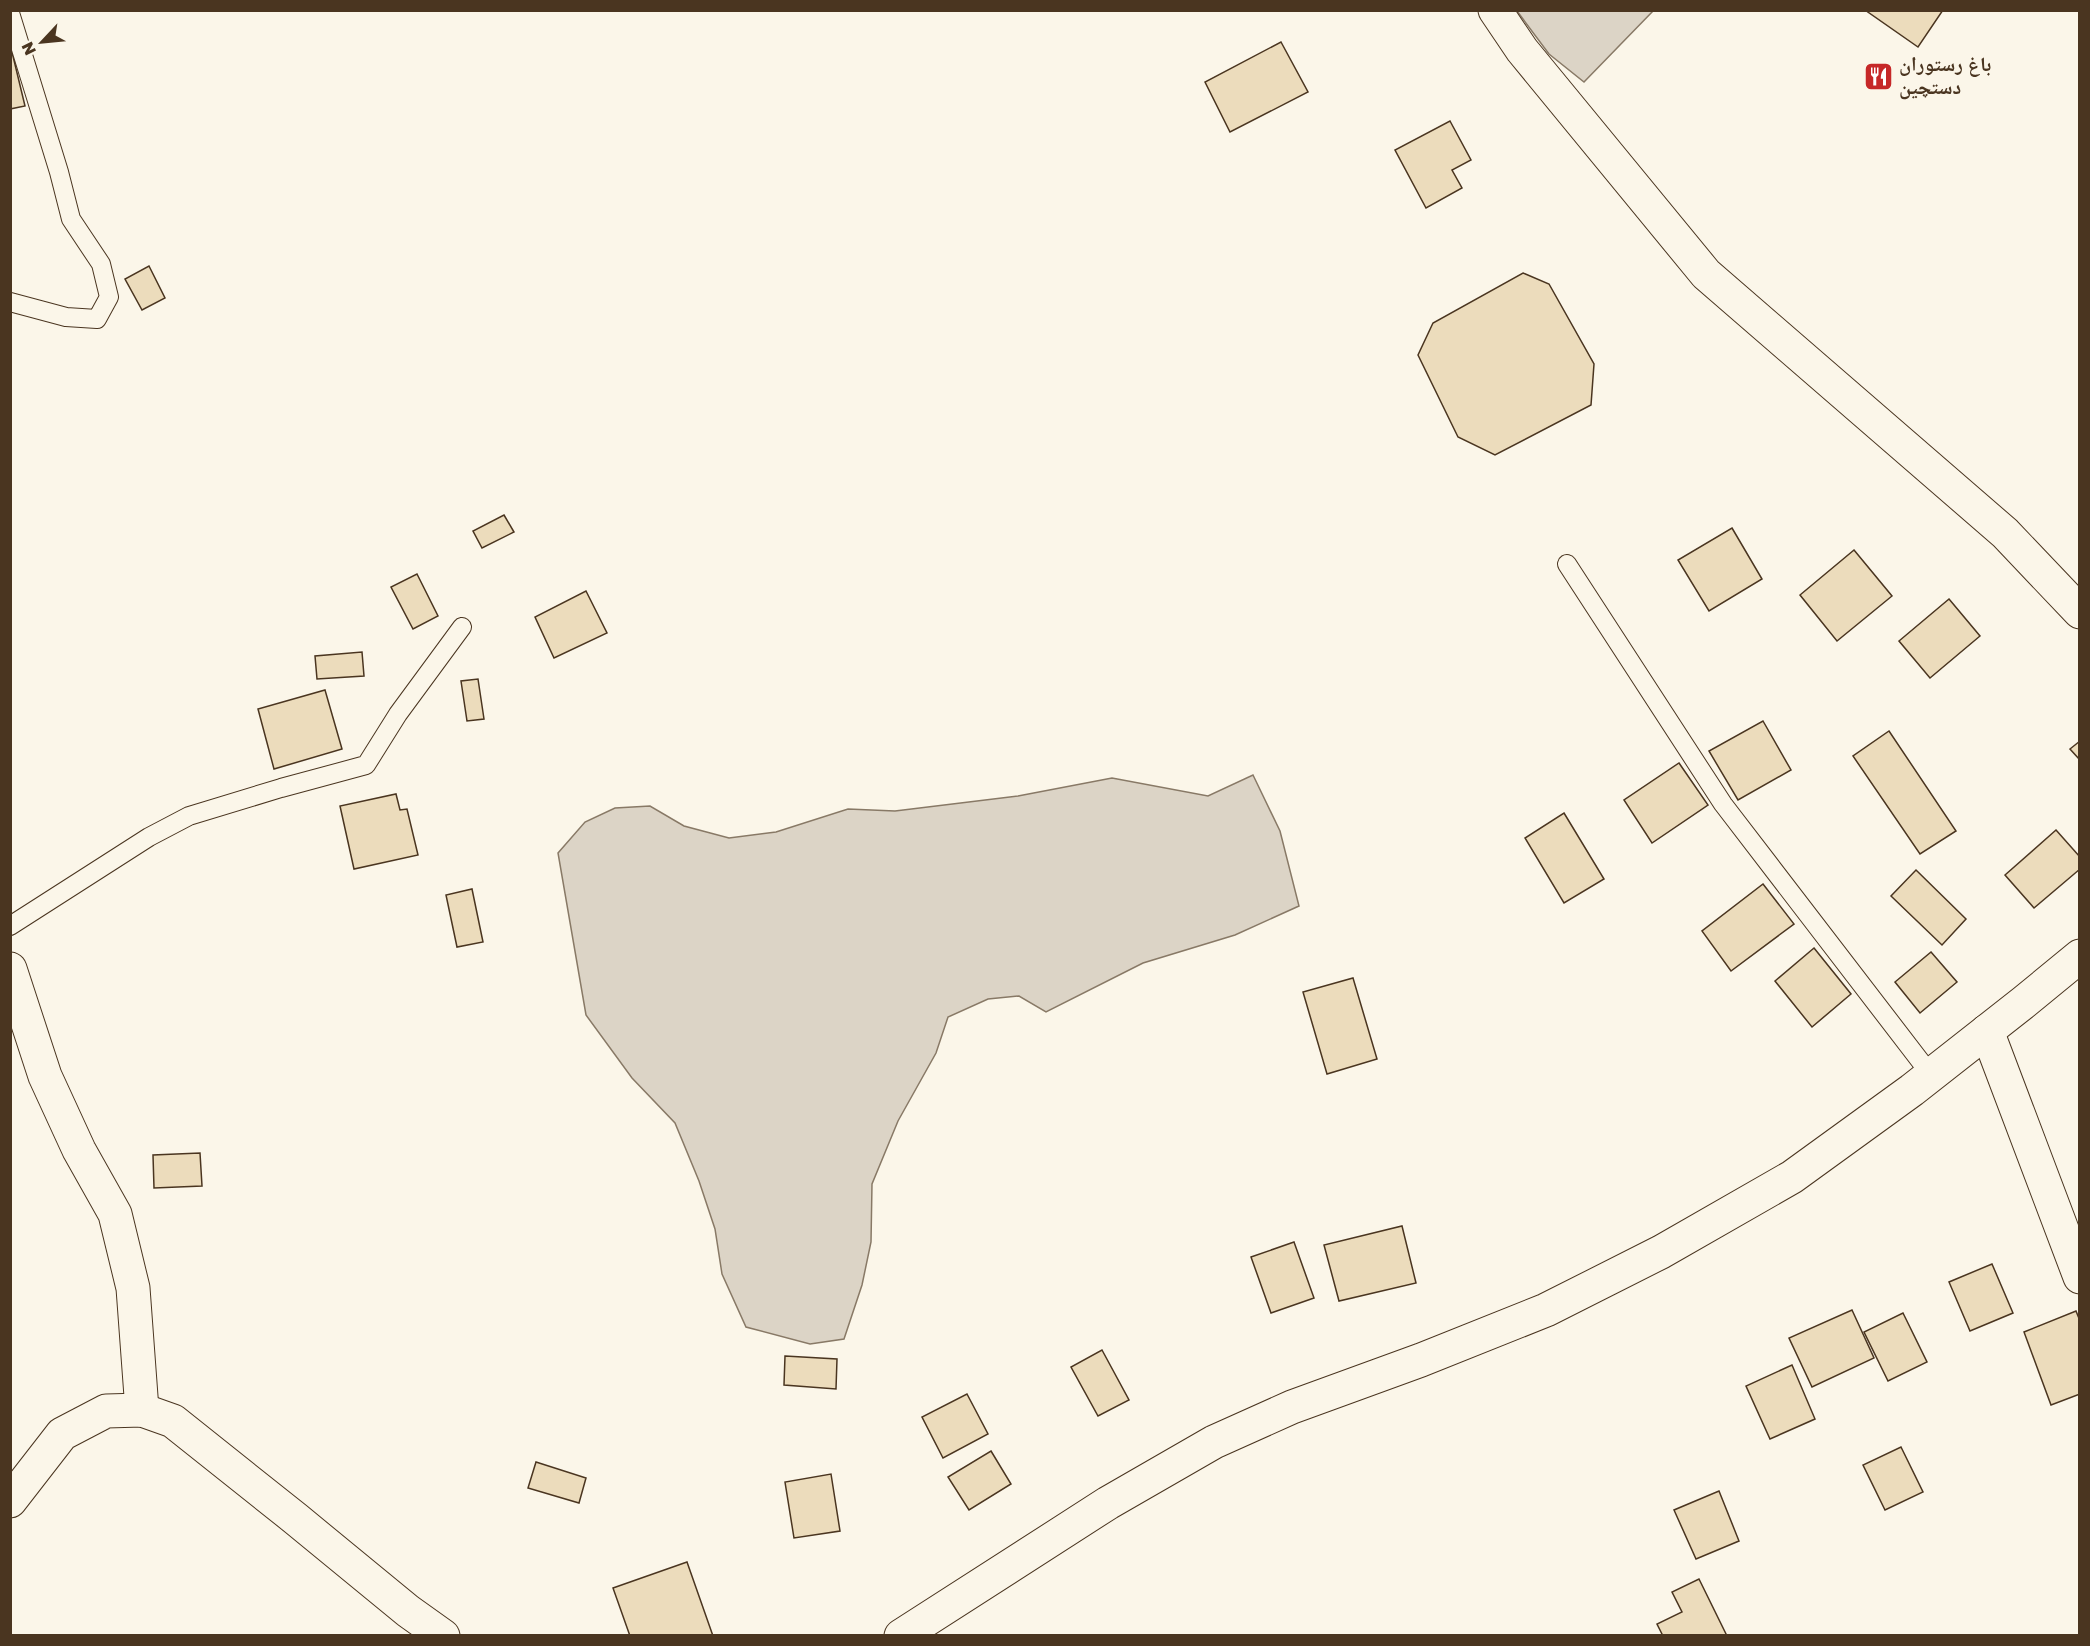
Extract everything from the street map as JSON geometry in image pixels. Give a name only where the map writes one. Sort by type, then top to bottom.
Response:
[{"type":"street","points":[[1495,10],[1522,50],[1706,274],[2005,533],[2079,612]]},
{"type":"street","points":[[901,1635],[1108,1503],[1214,1442],[1292,1407],[1546,1311],[1661,1252],[1792,1177],[1931,1075],[2079,956]]},
{"type":"street","points":[[10,969],[45,1076],[79,1150],[115,1214],[133,1287],[142,1410]]},
{"type":"street","points":[[1987,1031],[2079,1277]]},
{"type":"street","points":[[10,1501],[62,1434],[106,1411],[142,1410],[173,1421],[408,1611],[443,1635]]},
{"type":"lane","points":[[10,13],[71,219],[101,264],[109,297],[97,319],[66,317],[10,302]]},
{"type":"lane","points":[[1567,564],[1723,804],[1931,1075]]},
{"type":"lane","points":[[10,926],[149,837],[189,816],[366,765],[398,714],[462,627]]},
{"type":"shaded area","points":[[1517,11],[1653,11],[1584,82],[1549,54]]},
{"type":"shaded area","points":[[1253,775],[1280,831],[1299,906],[1235,935],[1143,963],[1046,1012],[1019,996],[988,999],[948,1017],[936,1053],[898,1121],[872,1184],[871,1242],[862,1285],[844,1339],[810,1344],[746,1327],[722,1274],[715,1229],[699,1181],[675,1123],[632,1078],[586,1015],[558,853],[585,822],[615,808],[650,806],[684,826],[729,838],[776,832],[848,809],[895,811],[1018,796],[1112,778],[1208,796]]},
{"type":"building","points":[[1865,10],[1943,10],[1918,47]]},
{"type":"building","points":[[1281,42],[1308,92],[1230,132],[1205,82]]},
{"type":"building","points":[[12,52],[25,106],[10,109],[10,53]]},
{"type":"building","points":[[1450,121],[1471,160],[1452,170],[1462,188],[1426,208],[1395,150]]},
{"type":"building","points":[[149,266],[165,298],[142,310],[125,279]]},
{"type":"building","points":[[1523,273],[1549,284],[1594,364],[1591,405],[1495,455],[1458,437],[1418,355],[1433,323]]},
{"type":"building","points":[[504,515],[514,532],[482,548],[473,531]]},
{"type":"building","points":[[1732,528],[1762,579],[1709,611],[1678,560]]},
{"type":"building","points":[[1854,550],[1892,596],[1837,641],[1800,595]]},
{"type":"building","points":[[417,574],[438,616],[413,629],[391,587]]},
{"type":"building","points":[[586,591],[607,633],[554,658],[535,617]]},
{"type":"building","points":[[1949,599],[1980,636],[1930,678],[1899,641]]},
{"type":"building","points":[[362,652],[364,676],[317,679],[315,656]]},
{"type":"building","points":[[478,679],[484,719],[467,721],[461,681]]},
{"type":"building","points":[[325,690],[342,749],[274,769],[258,709]]},
{"type":"building","points":[[1763,721],[1791,770],[1738,800],[1709,751]]},
{"type":"building","points":[[1889,731],[1956,831],[1920,854],[1853,756]]},
{"type":"building","points":[[2080,741],[2080,760],[2070,749]]},
{"type":"building","points":[[1679,763],[1708,805],[1652,843],[1624,800]]},
{"type":"building","points":[[396,794],[400,810],[407,809],[418,855],[354,869],[340,806]]},
{"type":"building","points":[[1564,813],[1604,879],[1564,903],[1525,838]]},
{"type":"building","points":[[2056,830],[2080,857],[2080,869],[2034,908],[2005,875]]},
{"type":"building","points":[[1916,870],[1966,919],[1942,945],[1891,896]]},
{"type":"building","points":[[1763,884],[1794,924],[1731,971],[1702,931]]},
{"type":"building","points":[[472,889],[483,942],[457,947],[446,895]]},
{"type":"building","points":[[1814,948],[1851,994],[1812,1027],[1775,981]]},
{"type":"building","points":[[1931,952],[1957,982],[1920,1013],[1895,982]]},
{"type":"building","points":[[1353,978],[1377,1059],[1327,1074],[1303,992]]},
{"type":"building","points":[[200,1153],[202,1186],[154,1188],[153,1155]]},
{"type":"building","points":[[1402,1226],[1416,1283],[1339,1301],[1324,1245]]},
{"type":"building","points":[[1294,1242],[1314,1298],[1271,1313],[1251,1257]]},
{"type":"building","points":[[1992,1264],[2013,1313],[1970,1331],[1949,1282]]},
{"type":"building","points":[[1852,1310],[1874,1358],[1812,1387],[1789,1338]]},
{"type":"building","points":[[2076,1311],[2080,1321],[2080,1394],[2051,1405],[2024,1332]]},
{"type":"building","points":[[1903,1313],[1927,1362],[1888,1381],[1864,1332]]},
{"type":"building","points":[[1102,1350],[1129,1400],[1098,1416],[1071,1367]]},
{"type":"building","points":[[785,1356],[837,1359],[836,1389],[784,1385]]},
{"type":"building","points":[[1792,1365],[1815,1419],[1770,1439],[1746,1386]]},
{"type":"building","points":[[967,1394],[988,1434],[943,1458],[922,1417]]},
{"type":"building","points":[[1901,1447],[1923,1492],[1885,1510],[1863,1465]]},
{"type":"building","points":[[991,1451],[1011,1484],[969,1510],[948,1477]]},
{"type":"building","points":[[536,1462],[586,1478],[579,1503],[528,1488]]},
{"type":"building","points":[[831,1474],[840,1531],[794,1538],[785,1482]]},
{"type":"building","points":[[1719,1491],[1739,1541],[1696,1559],[1674,1510]]},
{"type":"building","points":[[687,1562],[713,1636],[630,1636],[613,1588]]},
{"type":"building","points":[[1699,1579],[1727,1636],[1663,1636],[1657,1624],[1682,1612],[1672,1592]]},
{"type":"place","name":"باغ رستوران دستچین","points":[[1878,76]]}]
